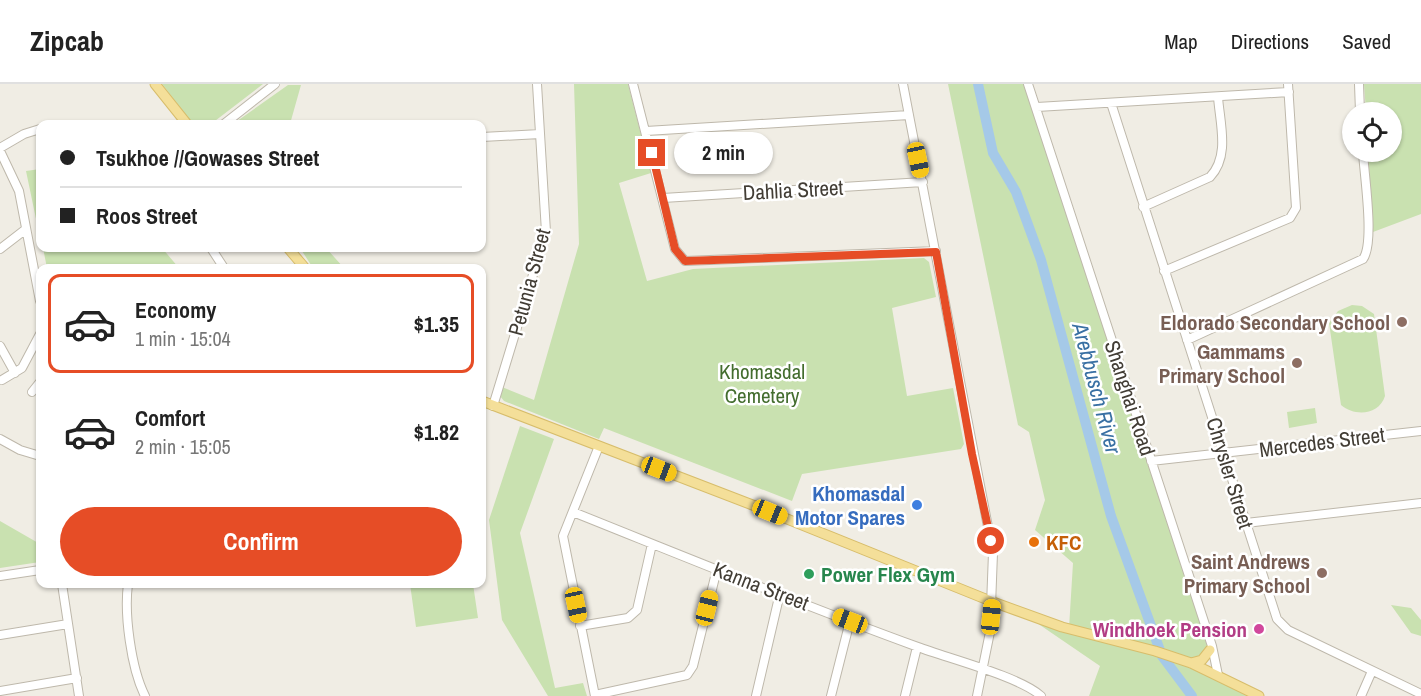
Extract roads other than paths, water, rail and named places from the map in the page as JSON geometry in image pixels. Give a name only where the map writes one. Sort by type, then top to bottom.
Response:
[{"type":"main road","points":[[155,84],[184,120]]},
{"type":"main road","points":[[291,252],[301,264]]},
{"type":"main road","points":[[486,403],[993,602],[1062,627],[1155,651],[1191,663],[1259,696]]},
{"type":"main road","points":[[1191,663],[1202,660],[1210,646]]},
{"type":"street","points":[[229,120],[275,84]]},
{"type":"street","name":"Petunia Street","points":[[492,406],[538,264],[546,232],[537,84]]},
{"type":"street","points":[[633,84],[675,249],[685,261],[936,252]]},
{"type":"street","points":[[903,84],[992,547],[993,602],[977,696]]},
{"type":"street","name":"Shanghai Road","points":[[1028,84],[1210,646],[1215,674]]},
{"type":"street","points":[[1359,84],[1360,102]]},
{"type":"street","points":[[1037,107],[1218,97],[1289,88],[1296,208],[1294,214],[1290,218],[1164,272]]},
{"type":"street","points":[[1143,207],[1210,177],[1215,172],[1223,151],[1218,97]]},
{"type":"street","name":"Chrysler Street","points":[[1111,103],[1186,340],[1225,454],[1245,523],[1281,624],[1421,694]]},
{"type":"street","points":[[646,130],[909,115]]},
{"type":"street","points":[[36,130],[24,134],[0,150],[19,191],[36,280]]},
{"type":"street","points":[[486,137],[540,134]]},
{"type":"street","points":[[1186,340],[1356,265],[1367,254],[1363,162]]},
{"type":"street","name":"Dahlia Street","points":[[663,198],[923,182]]},
{"type":"street","points":[[0,249],[26,229]]},
{"type":"street","points":[[2,380],[22,368],[36,342]]},
{"type":"street","points":[[0,346],[15,373]]},
{"type":"street","points":[[32,392],[36,387]]},
{"type":"street","name":"Mercedes Street","points":[[1151,461],[1421,431]]},
{"type":"street","points":[[0,439],[20,450],[36,455]]},
{"type":"street","points":[[599,446],[563,542],[595,695],[687,675],[693,666],[717,569]]},
{"type":"street","points":[[1245,523],[1421,503]]},
{"type":"street","name":"Kanna Street","points":[[573,512],[917,647],[983,669],[1034,690],[1041,696]]},
{"type":"street","points":[[580,626],[628,618],[637,610],[652,544]]},
{"type":"street","points":[[0,576],[36,571]]},
{"type":"street","points":[[63,588],[79,696]]},
{"type":"street","points":[[127,588],[126,597],[136,673],[145,696]]},
{"type":"street","points":[[756,696],[780,593]]},
{"type":"street","points":[[831,696],[850,621]]},
{"type":"street","points":[[0,635],[68,624]]},
{"type":"street","points":[[905,696],[917,647]]},
{"type":"street","points":[[1360,696],[1372,671]]},
{"type":"street","points":[[0,691],[77,678]]},
{"type":"waterway","name":"Arebbusch River","points":[[978,84],[993,153],[1016,192],[1041,260],[1111,516],[1162,656],[1192,696]]},
{"type":"place","name":"Eldorado Secondary School","points":[[1402,322]]},
{"type":"place","name":"Gammams Primary School","points":[[1297,363]]},
{"type":"place","name":"Khomasdal Motor Spares","points":[[917,505]]},
{"type":"place","name":"KFC","points":[[1034,542]]},
{"type":"place","name":"Saint Andrews Primary School","points":[[1322,573]]},
{"type":"place","name":"Power Flex Gym","points":[[809,574]]},
{"type":"place","name":"Windhoek Pension","points":[[1259,629]]},
{"type":"park label","name":"Khomasdal Cemetery","points":[[762,383]]}]
